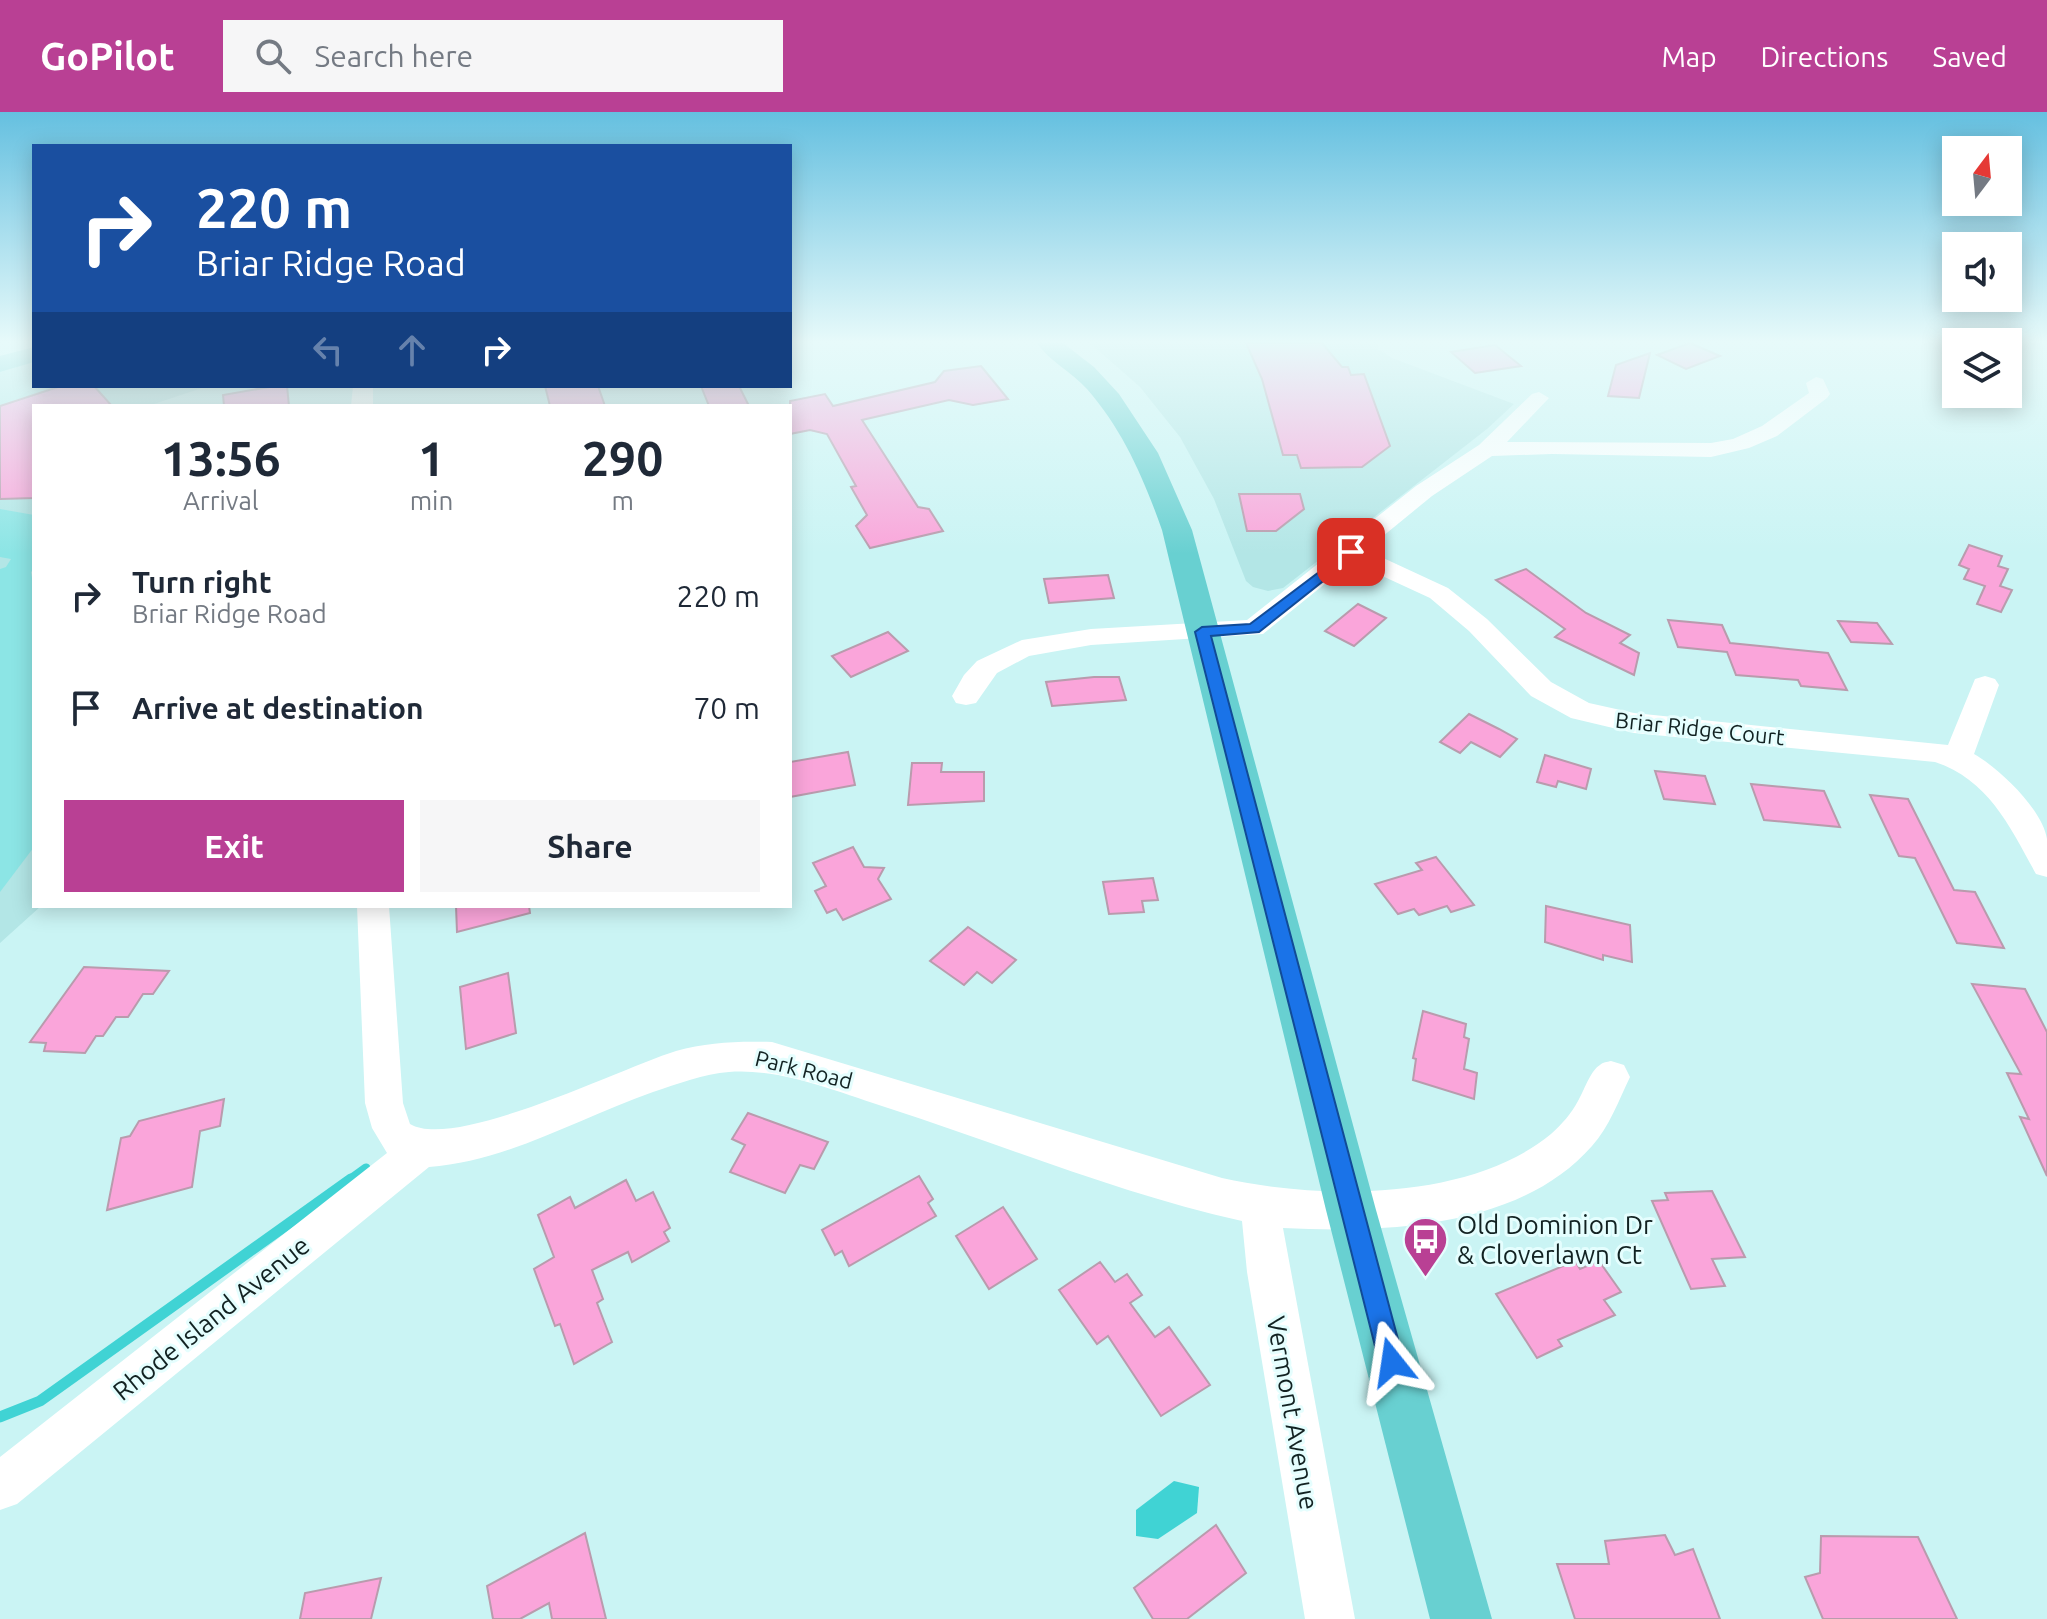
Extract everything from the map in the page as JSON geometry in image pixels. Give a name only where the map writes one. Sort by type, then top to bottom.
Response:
[{"type":"main road","points":[[1118,413],[1141,445],[1160,482],[1177,530],[1351,1210],[1461,1619]]},
{"type":"street","points":[[966,696],[987,667],[1022,649],[1091,637],[1254,628],[1424,491],[1487,450],[1524,413]]},
{"type":"street","points":[[1487,450],[1552,447],[1698,451],[1731,447],[1753,440],[1794,413]]},
{"type":"street","name":"Briar Ridge Court","points":[[1351,552],[1439,593],[1461,610],[1541,689],[1581,711],[1634,723],[1937,752],[1958,758],[1997,783],[2047,865]]},
{"type":"street","points":[[1958,758],[1985,685]]},
{"type":"street","points":[[373,908],[384,1103],[396,1137],[422,1149]]},
{"type":"street","name":"Park Road","points":[[422,1149],[452,1150],[491,1140],[660,1071],[710,1057],[742,1054],[768,1057],[860,1083],[1189,1189],[1260,1206],[1351,1210],[1478,1193],[1540,1165],[1579,1133],[1611,1077]]},
{"type":"street","name":"Rhode Island Avenue","points":[[0,1487],[422,1149]]},
{"type":"street","name":"Vermont Avenue","points":[[1260,1206],[1268,1272],[1330,1619]]},
{"type":"shaded area","points":[[0,413],[32,413],[32,908],[39,908],[0,943]]},
{"type":"shaded area","points":[[1161,413],[1504,413],[1283,588],[1268,591],[1253,587],[1246,581],[1214,499],[1180,437]]},
{"type":"shaded area","points":[[0,509],[32,515],[32,850],[0,892],[0,569],[6,567],[11,559],[0,557]]},
{"type":"shaded area","points":[[1174,1481],[1199,1487],[1197,1513],[1158,1539],[1136,1536],[1136,1510]]},
{"type":"building","points":[[0,413],[32,413],[32,498],[0,499]]},
{"type":"building","points":[[792,413],[891,413],[862,420],[918,507],[929,509],[943,531],[870,548],[856,526],[867,515],[851,487],[856,486],[827,434],[810,430],[792,434]]},
{"type":"building","points":[[1271,413],[1378,413],[1390,446],[1362,467],[1301,468],[1297,455],[1283,455]]},
{"type":"building","points":[[1239,494],[1300,494],[1304,509],[1276,531],[1247,531]]},
{"type":"building","points":[[1969,545],[2002,556],[1998,566],[2008,569],[2000,586],[2012,590],[2001,612],[1977,604],[1985,586],[1964,579],[1969,569],[1959,565]]},
{"type":"building","points":[[1526,569],[1586,613],[1630,635],[1620,643],[1639,653],[1634,675],[1555,637],[1565,629],[1496,580]]},
{"type":"building","points":[[1108,575],[1114,598],[1049,603],[1044,579]]},
{"type":"building","points":[[1358,604],[1386,618],[1354,646],[1325,631]]},
{"type":"building","points":[[1668,620],[1722,625],[1730,643],[1828,653],[1847,690],[1801,686],[1798,680],[1736,675],[1727,652],[1678,647]]},
{"type":"building","points":[[1838,621],[1877,623],[1892,644],[1851,642]]},
{"type":"building","points":[[888,632],[908,651],[851,677],[832,656]]},
{"type":"building","points":[[1119,677],[1126,700],[1052,706],[1046,682]]},
{"type":"building","points":[[1469,714],[1517,739],[1500,757],[1471,742],[1460,753],[1440,742]]},
{"type":"building","points":[[848,752],[855,785],[792,797],[792,762]]},
{"type":"building","points":[[1545,755],[1591,769],[1586,789],[1558,781],[1556,787],[1537,782]]},
{"type":"building","points":[[912,763],[942,763],[941,772],[984,772],[984,801],[908,805]]},
{"type":"building","points":[[1655,771],[1705,776],[1715,804],[1664,799]]},
{"type":"building","points":[[1751,784],[1824,791],[1840,827],[1764,820]]},
{"type":"building","points":[[1870,795],[1908,799],[1954,890],[1975,892],[2004,948],[1957,943],[1915,858],[1899,856]]},
{"type":"building","points":[[853,847],[864,867],[884,868],[878,879],[891,899],[843,920],[836,909],[827,913],[815,891],[826,886],[813,863]]},
{"type":"building","points":[[1436,857],[1474,905],[1451,912],[1447,906],[1419,915],[1414,909],[1398,914],[1375,884],[1422,870],[1416,863]]},
{"type":"building","points":[[1153,878],[1158,900],[1142,901],[1144,912],[1109,914],[1103,882]]},
{"type":"building","points":[[1546,906],[1630,925],[1632,962],[1603,955],[1603,960],[1545,942]]},
{"type":"building","points":[[456,908],[529,908],[530,913],[457,932]]},
{"type":"building","points":[[968,927],[1016,960],[992,983],[977,972],[964,985],[930,961]]},
{"type":"building","points":[[84,967],[169,971],[153,994],[143,994],[128,1017],[116,1017],[103,1036],[96,1036],[85,1053],[44,1051],[46,1043],[30,1042]]},
{"type":"building","points":[[508,973],[516,1033],[466,1049],[460,987]]},
{"type":"building","points":[[1972,984],[2025,989],[2047,1032],[2047,1176],[2020,1117],[2029,1119],[2007,1073],[2021,1074]]},
{"type":"building","points":[[1423,1011],[1466,1024],[1464,1037],[1469,1039],[1464,1069],[1477,1073],[1474,1099],[1413,1080],[1416,1059],[1413,1058]]},
{"type":"building","points":[[224,1099],[220,1126],[200,1131],[192,1187],[107,1210],[121,1138],[130,1136],[139,1121]]},
{"type":"building","points":[[748,1113],[828,1142],[814,1169],[800,1165],[785,1193],[730,1172],[745,1145],[732,1139]]},
{"type":"building","points":[[919,1176],[933,1199],[928,1203],[936,1216],[849,1266],[842,1251],[835,1255],[822,1230]]},
{"type":"building","points":[[626,1180],[636,1201],[653,1192],[670,1228],[664,1232],[669,1241],[632,1262],[628,1252],[592,1270],[603,1299],[597,1303],[612,1342],[574,1364],[560,1324],[555,1326],[534,1269],[554,1257],[538,1215],[570,1197],[575,1208]]},
{"type":"building","points":[[1712,1191],[1745,1257],[1712,1259],[1725,1286],[1691,1289],[1652,1201],[1668,1200],[1665,1193]]},
{"type":"building","points":[[1003,1207],[1037,1259],[989,1289],[956,1236]]},
{"type":"building","points":[[1575,1261],[1580,1269],[1599,1261],[1621,1292],[1604,1300],[1615,1315],[1558,1340],[1562,1346],[1537,1358],[1496,1294]]},
{"type":"building","points":[[1100,1262],[1115,1282],[1127,1274],[1142,1295],[1130,1303],[1155,1337],[1169,1327],[1210,1385],[1161,1416],[1108,1336],[1097,1344],[1059,1290]]},
{"type":"building","points":[[1216,1525],[1246,1573],[1187,1619],[1153,1619],[1134,1588]]},
{"type":"building","points":[[585,1533],[606,1619],[552,1619],[549,1603],[520,1619],[493,1619],[487,1586]]},
{"type":"building","points":[[1665,1535],[1675,1555],[1693,1549],[1720,1619],[1575,1619],[1557,1564],[1609,1564],[1605,1541]]},
{"type":"building","points":[[1821,1536],[1918,1537],[1957,1619],[1823,1619],[1805,1577],[1820,1573]]},
{"type":"building","points":[[381,1578],[371,1619],[300,1619],[305,1593]]},
{"type":"waterway","points":[[348,1181],[366,1168]]},
{"type":"waterway","points":[[0,1417],[40,1401],[351,1179]]},
{"type":"place","name":"Old Dominion Dr & Cloverlawn Ct","points":[[1426,1278]]},
{"type":"route","points":[[1351,552],[1254,628],[1202,632],[1392,1362]]}]
